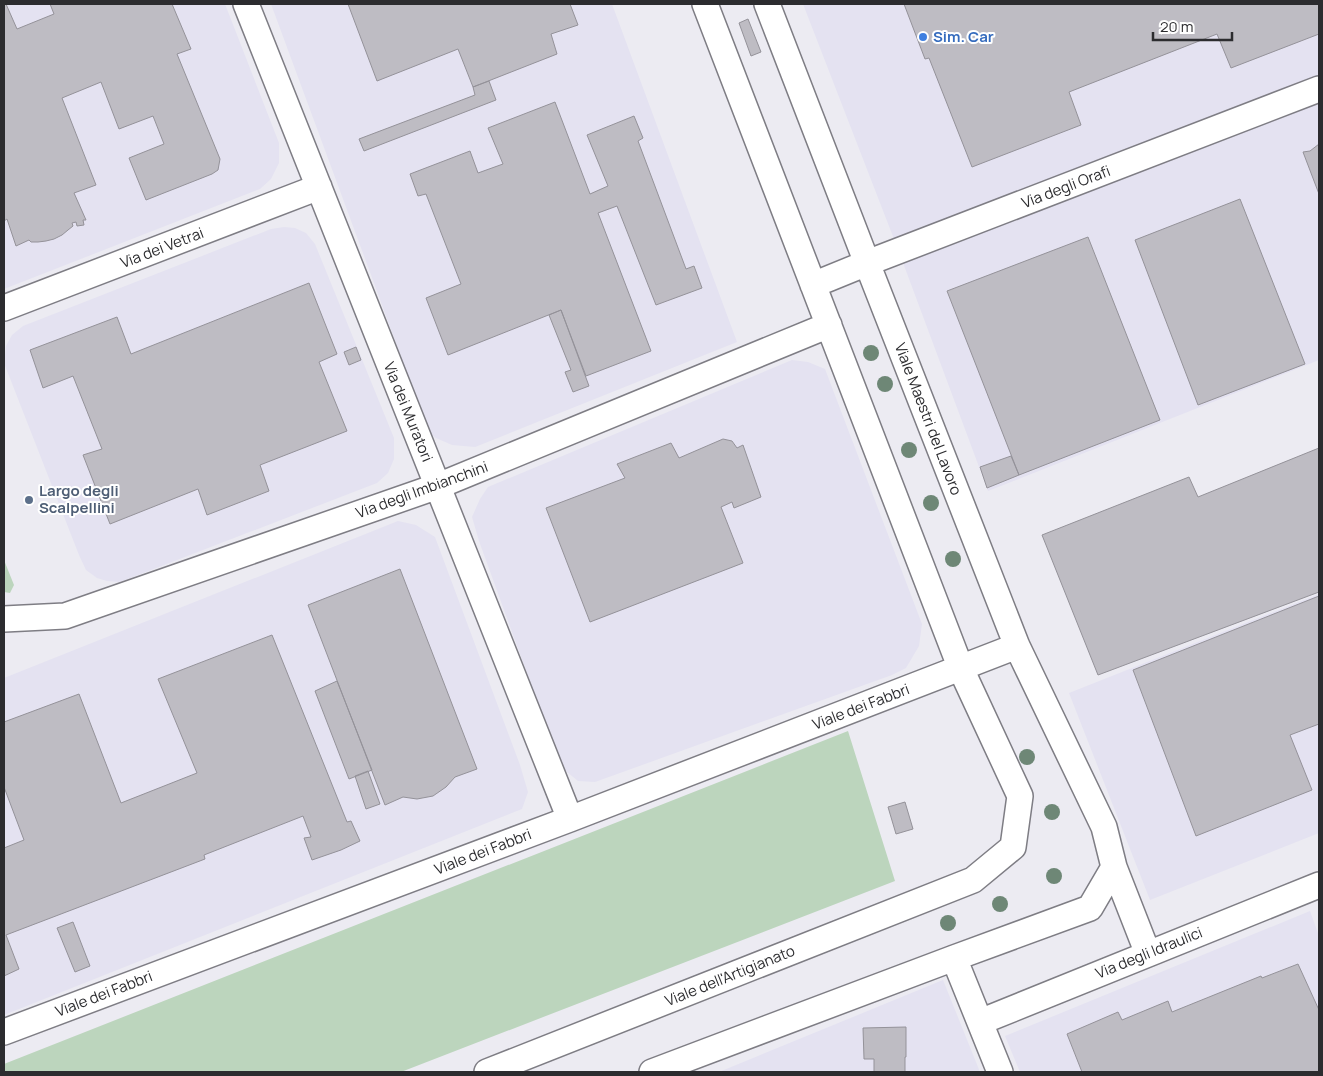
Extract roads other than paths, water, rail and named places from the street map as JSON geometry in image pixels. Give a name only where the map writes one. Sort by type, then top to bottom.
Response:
[{"type":"street","name":"Via dei Muratori","points":[[246,4],[570,820]]},
{"type":"street","points":[[705,4],[961,669]]},
{"type":"street","name":"Viale Maestri del Lavoro","points":[[767,4],[1017,646],[1104,827],[1114,867],[1148,954]]},
{"type":"street","name":"Via degli Orafi","points":[[813,286],[1319,89]]},
{"type":"street","name":"Via dei Vetrai","points":[[4,308],[319,187]]},
{"type":"street","name":"Via degli Imbianchini","points":[[4,619],[66,616],[438,486],[829,325]]},
{"type":"street","name":"Viale dei Fabbri","points":[[4,1032],[570,820],[1017,646]]},
{"type":"street","name":"Viale dell'Artigianato","points":[[487,1072],[973,880],[1013,847],[1020,796],[961,669]]},
{"type":"street","points":[[652,1072],[1090,908],[1114,867]]},
{"type":"street","name":"Via degli Idraulici","points":[[980,1022],[1319,885]]},
{"type":"street","points":[[954,958],[1000,1072]]},
{"type":"place","name":"Sim. Car","points":[[923,37]]},
{"type":"place","name":"Largo degli Scalpellini","points":[[29,500]]}]
